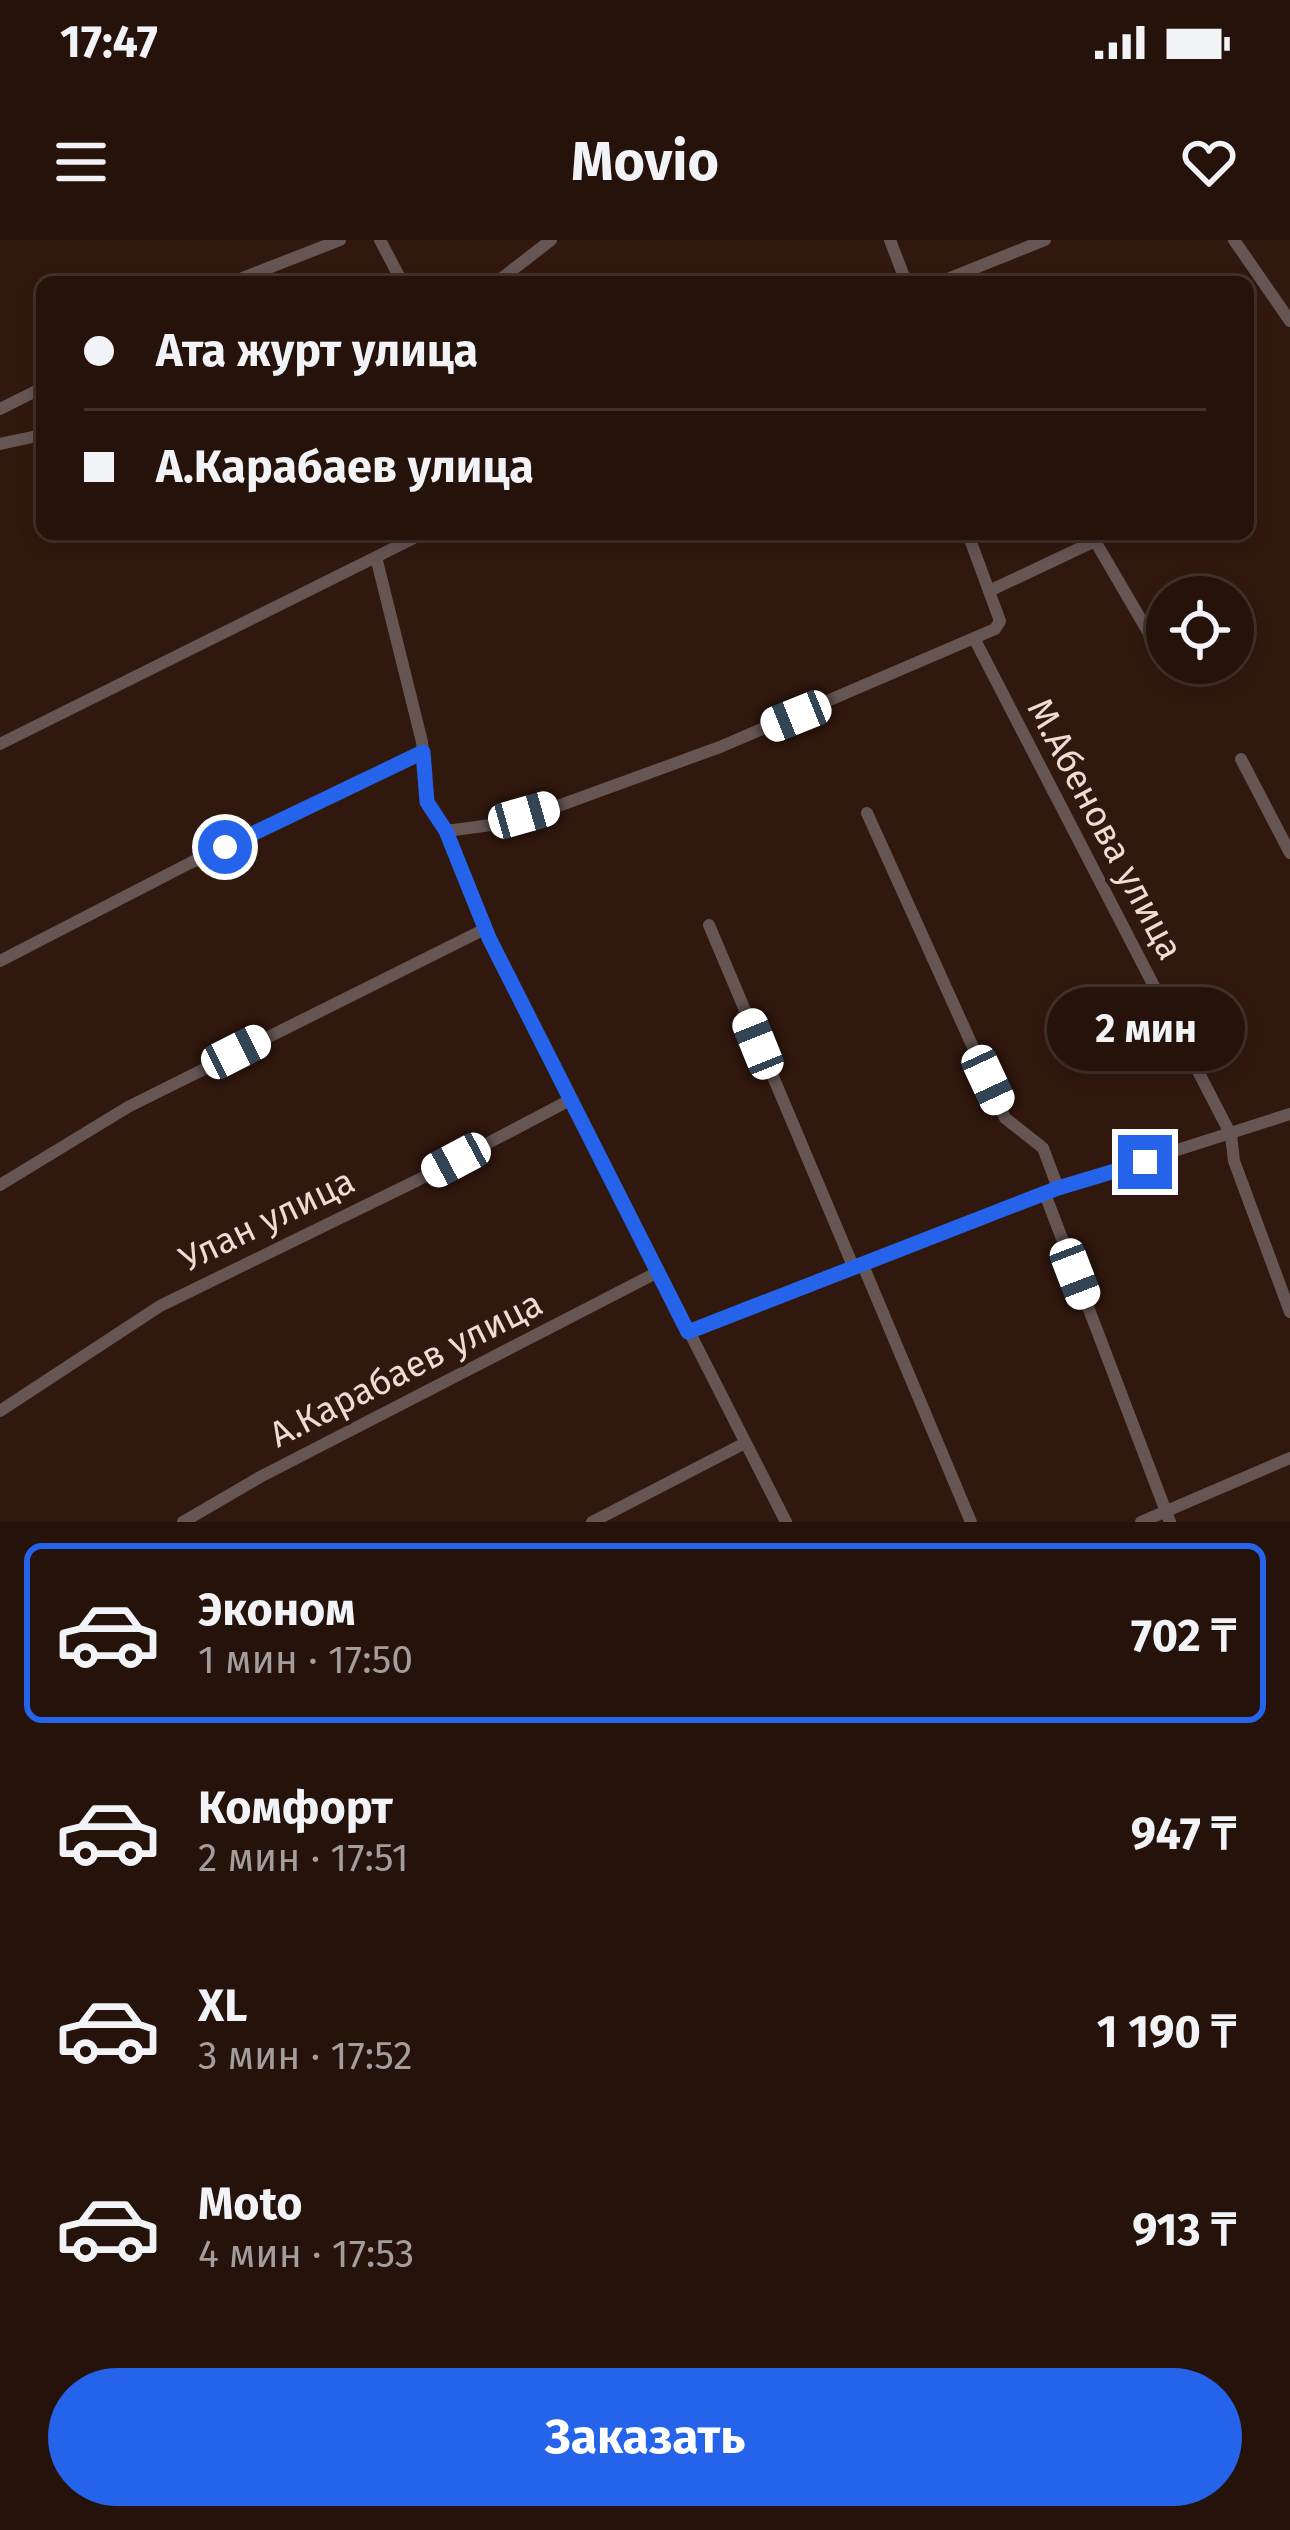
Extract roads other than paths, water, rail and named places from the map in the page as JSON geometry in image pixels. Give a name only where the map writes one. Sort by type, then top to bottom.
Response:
[{"type":"street","points":[[247,276],[340,240]]},
{"type":"street","points":[[380,240],[398,276]]},
{"type":"street","points":[[890,240],[904,276]]},
{"type":"street","points":[[955,276],[1045,240]]},
{"type":"street","points":[[1234,240],[1290,321]]},
{"type":"street","points":[[504,276],[542,243]]},
{"type":"street","points":[[0,409],[36,391]]},
{"type":"street","points":[[0,444],[36,437]]},
{"type":"street","points":[[0,744],[410,540]]},
{"type":"street","points":[[446,831],[491,825],[558,806],[739,740],[975,640],[1000,621],[970,540]]},
{"type":"street","points":[[989,591],[1095,542],[1146,628]]},
{"type":"street","points":[[376,557],[423,752],[427,802],[446,831],[485,929],[570,1100],[786,1522]]},
{"type":"street","name":"М.Абенова улица","points":[[975,640],[1232,1136],[1234,1161],[1290,1312]]},
{"type":"street","points":[[0,961],[190,863],[423,752]]},
{"type":"street","points":[[1241,759],[1290,853]]},
{"type":"street","points":[[867,813],[1005,1118],[1043,1148],[1052,1191],[1168,1517]]},
{"type":"street","points":[[709,925],[971,1522]]},
{"type":"street","points":[[0,1185],[128,1107],[485,929]]},
{"type":"street","name":"Улан улица","points":[[0,1411],[160,1306],[570,1100]]},
{"type":"street","points":[[688,1332],[1052,1191],[1290,1114]]},
{"type":"street","name":"А.Карабаев улица","points":[[183,1522],[658,1272]]},
{"type":"street","points":[[592,1522],[745,1443]]},
{"type":"street","points":[[1141,1522],[1168,1517],[1290,1458]]}]
